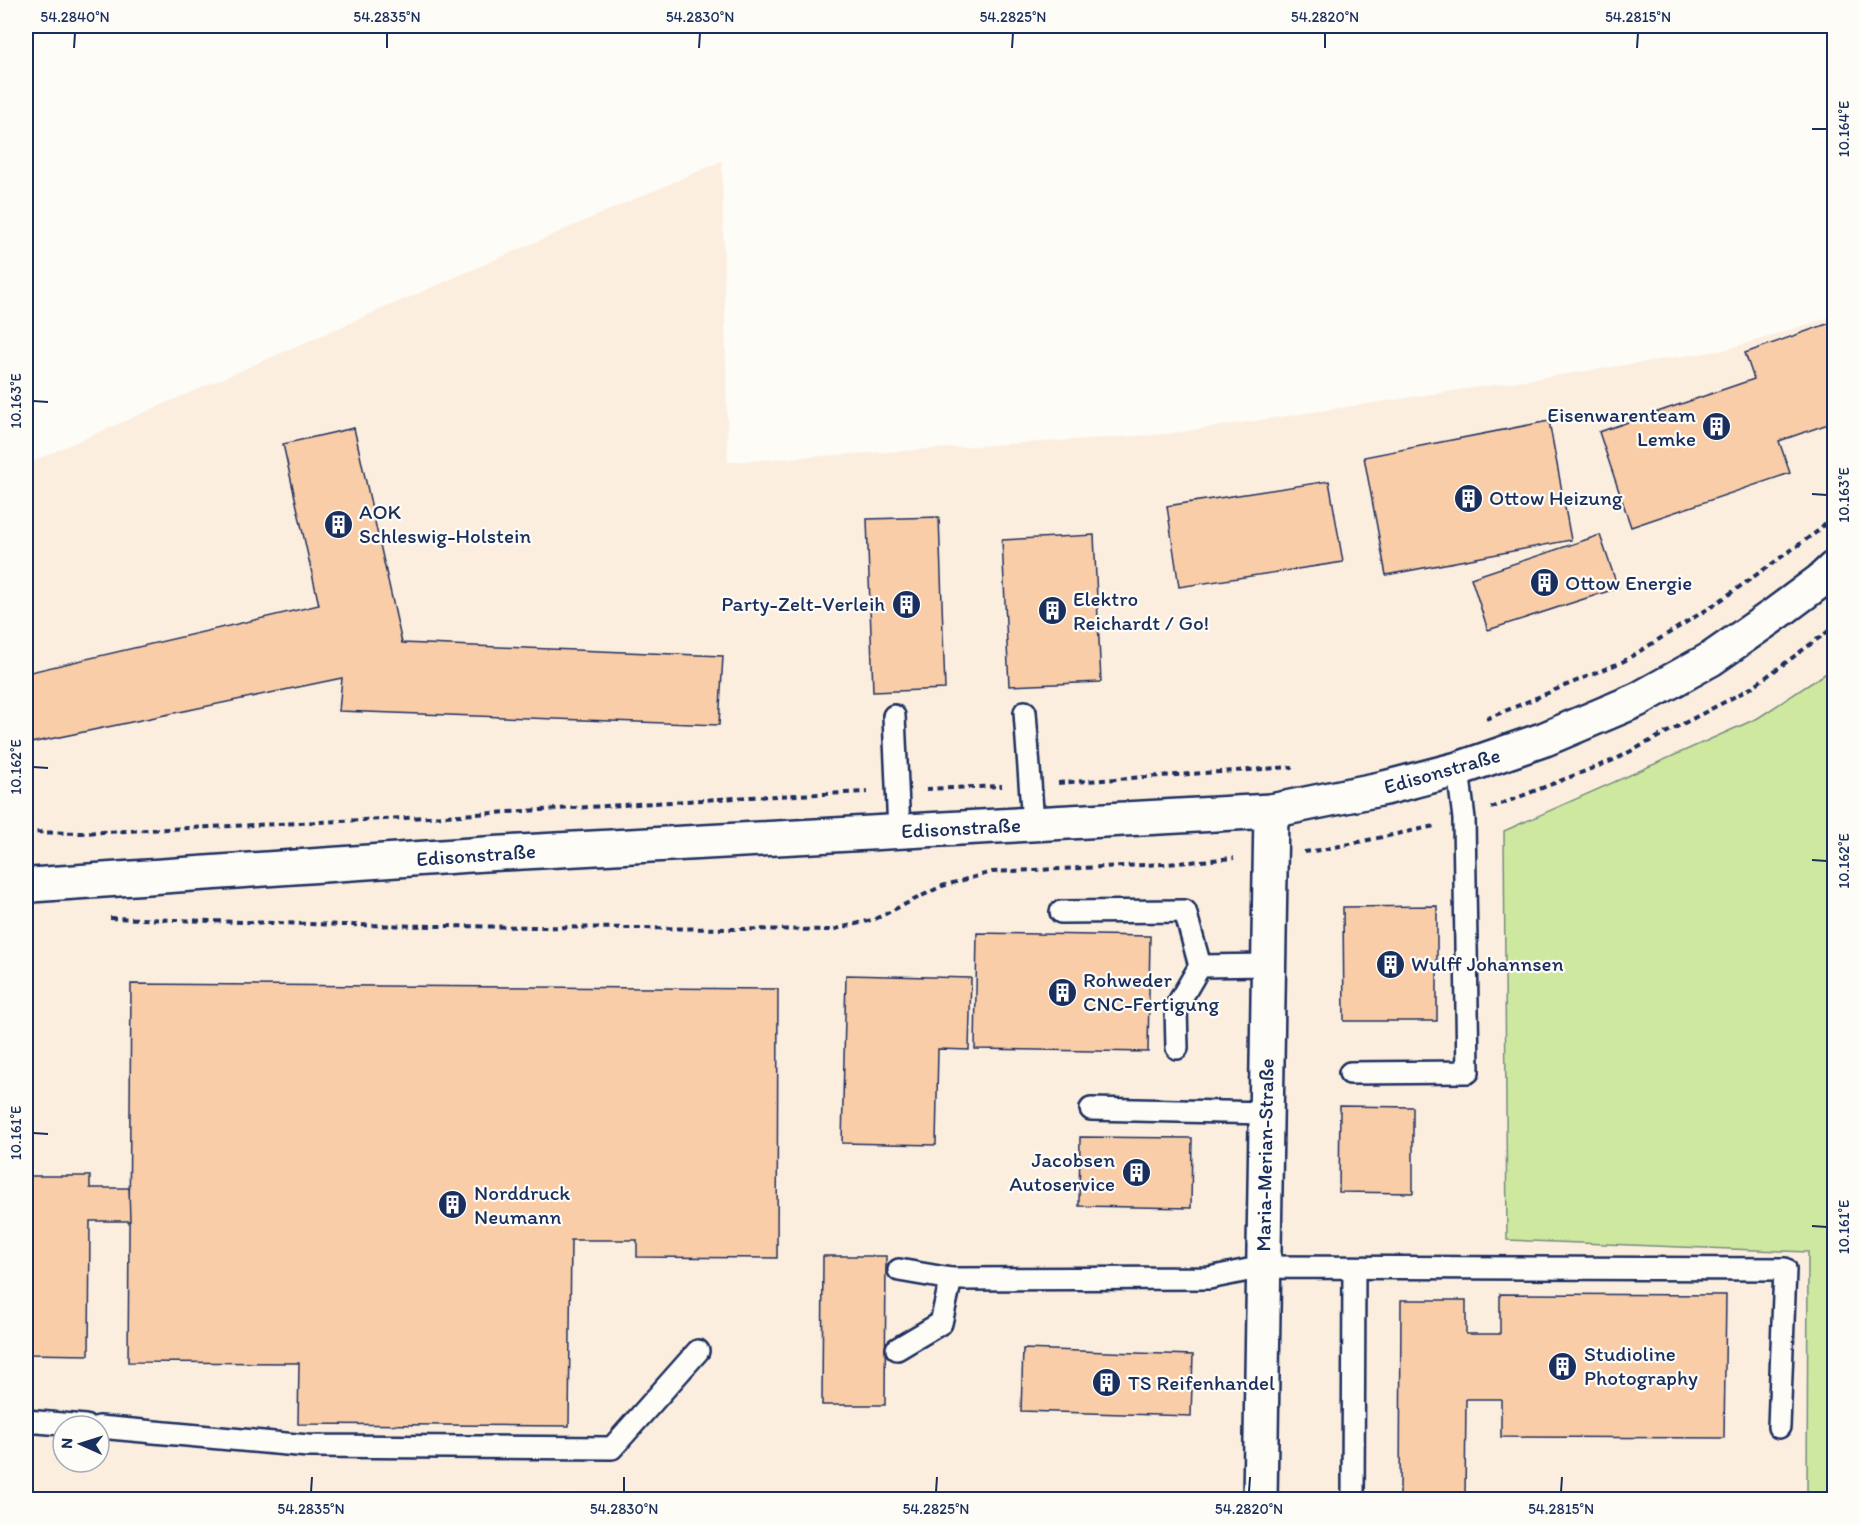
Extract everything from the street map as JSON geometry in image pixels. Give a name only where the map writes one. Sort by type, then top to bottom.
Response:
[{"type":"street","name":"Edisonstraße","points":[[28,886],[484,854],[1271,812],[1384,788],[1458,769],[1545,740],[1637,700],[1711,659],[1777,613],[1834,568]]},
{"type":"street","name":"Maria-Merian-Straße","points":[[1260,1500],[1271,812]]},
{"type":"lane","points":[[1025,712],[1033,824]]},
{"type":"lane","points":[[894,716],[899,831]]},
{"type":"lane","points":[[1350,1073],[1468,1072],[1464,819],[1458,769]]},
{"type":"lane","points":[[1061,912],[1185,911],[1200,966],[1176,1007],[1177,1048]]},
{"type":"lane","points":[[1200,966],[1268,965]]},
{"type":"lane","points":[[1091,1109],[1266,1113]]},
{"type":"lane","points":[[899,1270],[951,1279],[1209,1278],[1263,1267],[1785,1269],[1779,1427]]},
{"type":"lane","points":[[1353,1500],[1354,1268]]},
{"type":"lane","points":[[897,1349],[941,1323],[951,1279]]},
{"type":"lane","points":[[111,1428],[308,1446],[612,1448],[698,1351]]},
{"type":"lane","points":[[26,1421],[51,1423]]},
{"type":"path","points":[[1485,719],[1624,661],[1714,605],[1818,531],[1834,514]]},
{"type":"path","points":[[26,832],[81,833],[416,818],[751,797],[1030,785],[1298,767]]},
{"type":"shaded area","points":[[722,161],[728,462],[1167,434],[1724,350],[1834,316],[1834,1499],[1155,1500],[1155,1498],[513,1494],[513,1500],[26,1499],[26,464]]},
{"type":"green space","points":[[1834,668],[1834,1499],[1807,1500],[1808,1252],[1507,1240],[1504,831],[1758,718]]},
{"type":"building","name":"Eisenwarenteam Lemke","points":[[1830,323],[1834,336],[1834,422],[1779,441],[1790,473],[1631,527],[1599,432],[1754,379],[1745,353]]},
{"type":"building","name":"Ottow Heizung","points":[[1549,421],[1571,540],[1386,575],[1364,457]]},
{"type":"building","name":"AOK Schleswig-Holstein","points":[[354,428],[402,643],[723,656],[719,725],[339,711],[342,678],[26,744],[26,673],[319,605],[283,444]]},
{"type":"building","points":[[1329,481],[1343,562],[1179,587],[1167,506]]},
{"type":"building","name":"Party-Zelt-Verleih","points":[[939,517],[945,689],[873,692],[867,519]]},
{"type":"building","name":"Elektro Reichardt / Go!","points":[[1094,535],[1101,682],[1009,686],[1002,540]]},
{"type":"building","name":"Ottow Energie","points":[[1600,535],[1618,588],[1488,630],[1471,578]]},
{"type":"building","name":"Wulff Johannsen","points":[[1437,906],[1437,1021],[1344,1021],[1343,907]]},
{"type":"building","name":"Rohweder CNC-Fertigung","points":[[977,933],[1150,936],[1148,1052],[975,1049]]},
{"type":"building","points":[[846,975],[971,978],[969,1050],[938,1049],[936,1145],[842,1143]]},
{"type":"building","name":"Norddruck Neumann","points":[[131,984],[778,989],[777,1258],[637,1257],[637,1240],[571,1240],[569,1426],[298,1424],[299,1363],[128,1362]]},
{"type":"building","points":[[1340,1106],[1413,1107],[1413,1193],[1339,1192]]},
{"type":"building","name":"Jacobsen Autoservice","points":[[1080,1137],[1192,1138],[1191,1208],[1079,1206]]},
{"type":"building","points":[[26,1176],[90,1176],[90,1188],[129,1188],[130,1221],[90,1221],[89,1355],[26,1354]]},
{"type":"building","points":[[823,1256],[886,1256],[885,1405],[822,1405]]},
{"type":"building","name":"Studioline Photography","points":[[1500,1294],[1726,1295],[1724,1438],[1501,1437],[1501,1399],[1466,1399],[1465,1500],[1400,1500],[1401,1300],[1466,1300],[1466,1334],[1500,1334]]},
{"type":"building","name":"TS Reifenhandel","points":[[1023,1349],[1193,1355],[1191,1416],[1021,1411]]},
{"type":"place","name":"Eisenwarenteam Lemke","points":[[1717,427]]},
{"type":"place","name":"Ottow Heizung","points":[[1468,498]]},
{"type":"place","name":"AOK Schleswig-Holstein","points":[[338,524]]},
{"type":"place","name":"Ottow Energie","points":[[1544,583]]},
{"type":"place","name":"Party-Zelt-Verleih","points":[[906,604]]},
{"type":"place","name":"Elektro Reichardt / Go!","points":[[1052,611]]},
{"type":"place","name":"Wulff Johannsen","points":[[1390,964]]},
{"type":"place","name":"Rohweder CNC-Fertigung","points":[[1062,992]]},
{"type":"place","name":"Jacobsen Autoservice","points":[[1136,1172]]},
{"type":"place","name":"Norddruck Neumann","points":[[453,1205]]},
{"type":"place","name":"Studioline Photography","points":[[1563,1366]]},
{"type":"place","name":"TS Reifenhandel","points":[[1107,1383]]}]
